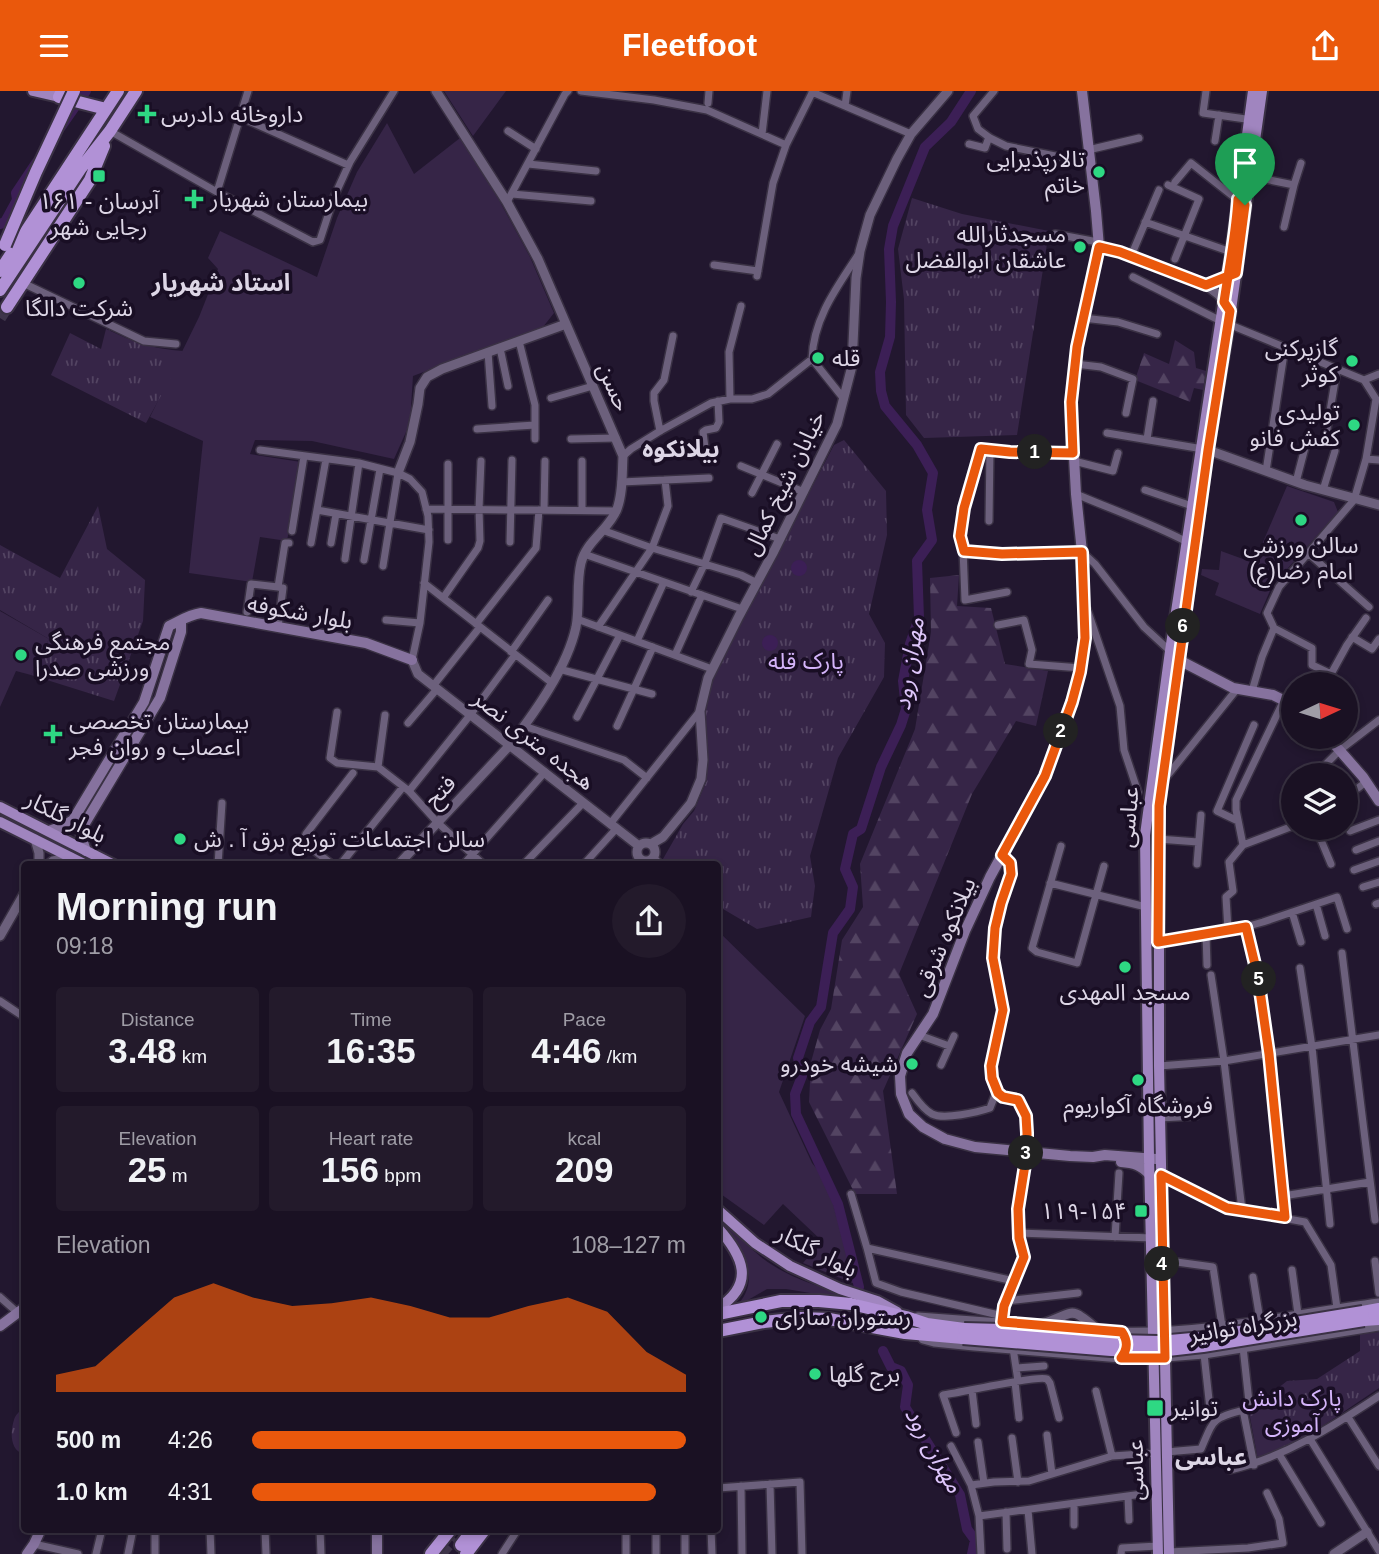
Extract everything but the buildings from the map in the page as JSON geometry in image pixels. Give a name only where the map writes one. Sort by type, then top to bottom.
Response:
[{"type":"highway","points":[[2,250],[74,91]]},
{"type":"highway","points":[[0,271],[118,91]]},
{"type":"highway","points":[[0,290],[136,91]]},
{"type":"highway","points":[[60,94],[106,109]]},
{"type":"highway","points":[[8,307],[90,180],[110,131]]},
{"type":"highway","name":"بزرگراه توانیر","points":[[721,1313],[781,1301],[819,1301],[851,1304],[964,1333]]},
{"type":"highway","points":[[964,1333],[1001,1330],[1111,1341],[1159,1342],[1364,1316],[1379,1309]]},
{"type":"highway","points":[[1364,1316],[1379,1319]]},
{"type":"highway","name":"بزرگراه توانیر","points":[[721,1330],[801,1318],[829,1319],[905,1333],[964,1333]]},
{"type":"highway","points":[[431,1554],[459,1539]]},
{"type":"main road","points":[[33,91],[60,94]]},
{"type":"main road","name":"بیلانکوه شرقی","points":[[1082,91],[1097,211],[1098,244],[1077,347],[1071,402],[1084,598],[1085,638],[1081,668],[1072,702],[1045,776],[965,931],[933,1014],[907,1052],[900,1076],[901,1094],[909,1114],[923,1127],[945,1139],[975,1147],[1093,1157],[1137,1164],[1155,1175]]},
{"type":"main road","name":"عباسى","points":[[1242,202],[1250,176],[1253,91]]},
{"type":"main road","name":"عباسى","points":[[1155,1159],[1160,1118],[1159,806],[1204,449],[1253,120],[1262,91]]},
{"type":"main road","name":"عباسى","points":[[1159,1333],[1152,1238],[1155,1159],[1145,835],[1170,651],[1191,544],[1192,506],[1204,449]]},
{"type":"main road","name":"بلوار شکوفه","points":[[181,621],[188,615],[201,613],[366,643],[412,660]]},
{"type":"main road","points":[[49,831],[73,820],[144,702],[169,626],[181,621],[181,632],[160,698],[84,825],[81,836],[86,851]]},
{"type":"main road","points":[[1170,651],[1179,660],[1233,688],[1273,695],[1281,699]]},
{"type":"main road","points":[[1340,750],[1379,801]]},
{"type":"main road","name":"بلوار گلکار","points":[[0,807],[106,861]]},
{"type":"main road","points":[[73,820],[76,826],[84,825]]},
{"type":"main road","name":"بلوار گلکار","points":[[0,822],[78,861]]},
{"type":"main road","name":"بیلانکوه شرقی","points":[[1093,1157],[1105,1155],[1155,1159]]},
{"type":"main road","name":"عباسى","points":[[1155,1175],[1162,1260],[1159,1358],[1163,1552]]},
{"type":"main road","name":"بلوار گلکار","points":[[721,1213],[755,1243],[790,1266],[840,1289],[877,1301],[906,1317]]},
{"type":"main road","points":[[721,1231],[739,1258],[743,1275],[739,1289],[721,1306]]},
{"type":"main road","points":[[0,1326],[21,1311]]},
{"type":"main road","name":"عباسى","points":[[1161,1452],[1157,1492],[1163,1552]]},
{"type":"main road","points":[[27,1554],[39,1533]]},
{"type":"main road","points":[[377,1533],[377,1554]]},
{"type":"street","points":[[217,192],[248,91]]},
{"type":"street","points":[[110,131],[217,192],[317,242],[348,165],[394,91]]},
{"type":"street","name":"حسن","points":[[436,91],[509,198],[624,456]]},
{"type":"street","points":[[568,91],[509,198],[591,201]]},
{"type":"street","points":[[581,91],[707,110],[786,145]]},
{"type":"street","points":[[654,100],[655,91]]},
{"type":"street","points":[[708,103],[709,91]]},
{"type":"street","points":[[762,134],[767,91]]},
{"type":"street","points":[[714,265],[757,274],[772,183],[786,145],[813,91],[911,134]]},
{"type":"street","points":[[845,106],[847,91]]},
{"type":"street","name":"خیابان شیخ کمال","points":[[651,844],[663,837],[691,803],[701,779],[703,760],[700,711],[708,678],[837,424],[852,366],[856,278],[870,215],[911,134],[948,91]]},
{"type":"street","points":[[994,91],[973,116],[978,128],[1006,146],[1075,160],[1139,138]]},
{"type":"street","points":[[1206,91],[1203,113],[1253,120]]},
{"type":"street","points":[[1215,141],[1219,115]]},
{"type":"street","points":[[240,117],[348,165]]},
{"type":"street","points":[[508,131],[536,149]]},
{"type":"street","points":[[969,144],[985,148],[989,137]]},
{"type":"street","points":[[1175,259],[1199,199],[1172,183],[1191,163],[1242,202]]},
{"type":"street","points":[[1284,227],[1301,163]]},
{"type":"street","points":[[528,164],[596,171]]},
{"type":"street","points":[[1250,176],[1293,185]]},
{"type":"street","points":[[1131,256],[1159,190]]},
{"type":"street","points":[[1145,222],[1235,253]]},
{"type":"street","points":[[1055,233],[1098,244],[1206,285],[1219,295],[1227,306]]},
{"type":"street","points":[[844,399],[812,359],[813,344],[831,295],[860,251]]},
{"type":"street","points":[[1206,285],[1231,275]]},
{"type":"street","points":[[1133,277],[1225,322],[1364,380],[1378,399],[1366,459],[1354,500],[1279,587],[1268,613],[1275,628],[1312,648],[1312,665],[1327,672]]},
{"type":"street","points":[[23,283],[145,341],[176,344]]},
{"type":"street","points":[[730,399],[729,352],[741,306]]},
{"type":"street","points":[[1083,318],[1118,322],[1157,334]]},
{"type":"street","points":[[383,566],[398,473],[411,442],[423,381],[442,369],[566,324]]},
{"type":"street","points":[[660,431],[654,393],[664,380],[673,336]]},
{"type":"street","points":[[519,341],[535,405],[535,439]]},
{"type":"street","points":[[1266,471],[1285,347]]},
{"type":"street","points":[[500,348],[508,386]]},
{"type":"street","points":[[488,352],[492,406]]},
{"type":"street","points":[[510,744],[552,683],[565,659],[576,628],[580,563],[586,548],[617,511],[624,456],[660,431],[711,403],[730,399],[752,399],[768,394],[812,359]]},
{"type":"street","points":[[1075,364],[1101,367],[1133,379],[1126,413]]},
{"type":"street","points":[[1327,429],[1337,369]]},
{"type":"street","points":[[1364,380],[1379,373]]},
{"type":"street","points":[[551,398],[593,386]]},
{"type":"street","points":[[705,448],[703,432],[716,428],[719,422],[719,401]]},
{"type":"street","points":[[1147,439],[1153,401]]},
{"type":"street","points":[[478,429],[535,425]]},
{"type":"street","points":[[1107,433],[1204,449],[1296,482],[1379,505]]},
{"type":"street","points":[[1296,482],[1308,436]]},
{"type":"street","points":[[571,439],[615,438]]},
{"type":"street","points":[[752,493],[777,444]]},
{"type":"street","points":[[1007,592],[965,600],[960,536],[964,508],[981,449],[1074,457],[1113,471],[1118,453]]},
{"type":"street","points":[[989,521],[990,449]]},
{"type":"street","points":[[260,450],[380,468],[410,479],[422,492],[429,530],[420,623],[412,660]]},
{"type":"street","points":[[1323,490],[1335,451]]},
{"type":"street","points":[[292,531],[304,456]]},
{"type":"street","points":[[311,543],[326,459]]},
{"type":"street","points":[[1366,459],[1379,460]]},
{"type":"street","points":[[510,542],[512,460]]},
{"type":"street","points":[[443,598],[478,548],[480,541],[481,461]]},
{"type":"street","points":[[408,723],[536,548],[545,461]]},
{"type":"street","points":[[582,461],[582,510]]},
{"type":"street","points":[[345,559],[359,463]]},
{"type":"street","points":[[448,540],[449,464]]},
{"type":"street","points":[[741,466],[804,492]]},
{"type":"street","points":[[364,560],[380,468]]},
{"type":"street","points":[[621,482],[709,478]]},
{"type":"street","points":[[598,627],[652,548],[668,506],[665,480]]},
{"type":"street","points":[[1145,490],[1192,506]]},
{"type":"street","points":[[1076,494],[1128,517],[1154,525],[1191,544]]},
{"type":"street","points":[[426,509],[617,511]]},
{"type":"street","points":[[317,510],[429,530]]},
{"type":"street","points":[[331,543],[336,514]]},
{"type":"street","points":[[691,592],[721,519],[780,539]]},
{"type":"street","points":[[603,530],[741,575],[757,583]]},
{"type":"street","points":[[278,587],[285,543],[289,543]]},
{"type":"street","points":[[963,550],[1002,554],[1082,552],[1095,564],[1144,627],[1170,651]]},
{"type":"street","points":[[1308,553],[1369,607]]},
{"type":"street","points":[[584,554],[742,610]]},
{"type":"street","points":[[637,641],[664,582]]},
{"type":"street","points":[[424,583],[552,683]]},
{"type":"street","points":[[247,612],[251,584],[284,588],[278,627]]},
{"type":"street","points":[[675,655],[702,595]]},
{"type":"street","points":[[1084,598],[1120,706],[1124,750],[1138,792]]},
{"type":"street","points":[[343,861],[471,715],[548,600]]},
{"type":"street","points":[[1332,672],[1366,618]]},
{"type":"street","points":[[577,619],[712,669]]},
{"type":"street","points":[[386,620],[420,623]]},
{"type":"street","points":[[998,625],[1024,620],[1032,650],[1029,664],[1081,668]]},
{"type":"street","points":[[1252,691],[1262,657],[1275,628]]},
{"type":"street","points":[[577,717],[620,635]]},
{"type":"street","points":[[1352,637],[1372,649],[1379,639]]},
{"type":"street","points":[[617,726],[653,647]]},
{"type":"street","name":"هجده متری نصر","points":[[412,660],[418,674],[639,846]]},
{"type":"street","points":[[559,669],[652,694]]},
{"type":"street","points":[[1163,782],[1237,689]]},
{"type":"street","points":[[587,861],[700,711]]},
{"type":"street","points":[[337,712],[330,758],[332,761],[378,767],[406,789],[480,861]]},
{"type":"street","points":[[378,767],[385,715]]},
{"type":"street","points":[[1243,845],[1236,800],[1281,718]]},
{"type":"street","points":[[1327,763],[1379,720]]},
{"type":"street","points":[[1238,821],[1217,811],[1254,725]]},
{"type":"street","points":[[524,726],[624,761],[647,778]]},
{"type":"street","name":"فتح","points":[[402,861],[510,744]]},
{"type":"street","points":[[466,861],[545,772]]},
{"type":"street","points":[[328,861],[307,845],[304,841],[306,834],[353,773]]},
{"type":"street","points":[[1358,788],[1366,782]]},
{"type":"street","points":[[218,861],[222,803]]},
{"type":"street","points":[[527,861],[583,803]]},
{"type":"street","points":[[1196,864],[1200,815]]},
{"type":"street","points":[[1358,828],[1379,820]]},
{"type":"street","points":[[1228,930],[1226,897],[1233,891],[1229,862],[1243,845],[1281,831]]},
{"type":"street","points":[[36,839],[39,861]]},
{"type":"street","points":[[1158,839],[1198,842]]},
{"type":"street","points":[[1322,840],[1331,864]]},
{"type":"street","points":[[1356,850],[1379,841]]},
{"type":"street","points":[[638,861],[639,846],[645,843],[651,844],[658,861]]},
{"type":"street","points":[[1061,846],[1032,948],[1037,951],[1077,963],[1104,866]]},
{"type":"street","points":[[851,1194],[876,1283],[1002,1319],[1006,1301],[1024,1257],[1018,1209],[1027,1152],[1026,1116],[1022,1106],[1018,1100],[1003,1097],[998,1093],[992,1078],[991,1066],[1003,1010],[993,958],[995,928],[1011,874],[1010,863],[1002,855]]},
{"type":"street","points":[[52,861],[71,857]]},
{"type":"street","points":[[1354,870],[1379,861]]},
{"type":"street","points":[[1363,887],[1379,882]]},
{"type":"street","points":[[1050,883],[1146,907]]},
{"type":"street","points":[[1158,942],[1246,927],[1337,897],[1347,929]]},
{"type":"street","points":[[0,936],[21,899]]},
{"type":"street","points":[[1316,904],[1325,936]]},
{"type":"street","points":[[1292,912],[1301,942]]},
{"type":"street","points":[[1246,927],[1258,977],[1269,1054],[1285,1217]]},
{"type":"street","points":[[1206,934],[1207,965]]},
{"type":"street","points":[[1342,953],[1375,1220]]},
{"type":"street","points":[[1300,968],[1312,1047],[1330,1224]]},
{"type":"street","points":[[1211,975],[1242,1210]]},
{"type":"street","points":[[0,1001],[21,1015]]},
{"type":"street","points":[[919,1035],[949,1046]]},
{"type":"street","points":[[1159,1066],[1224,1061],[1379,1035]]},
{"type":"street","points":[[941,1065],[954,1036]]},
{"type":"street","points":[[912,1093],[932,1114],[942,1116],[990,1108],[998,1093]]},
{"type":"street","points":[[1160,1118],[1196,1116]]},
{"type":"street","points":[[1115,1237],[1119,1174]]},
{"type":"street","points":[[1155,1175],[1227,1208],[1305,1221],[1331,1265],[1337,1308]]},
{"type":"street","points":[[1283,1196],[1370,1182]]},
{"type":"street","points":[[1019,1233],[1152,1238]]},
{"type":"street","points":[[867,1248],[1014,1281]]},
{"type":"street","points":[[1162,1260],[1213,1267],[1222,1326]]},
{"type":"street","points":[[1375,1261],[1379,1293]]},
{"type":"street","points":[[1292,1270],[1298,1314]]},
{"type":"street","points":[[1253,1276],[1260,1320]]},
{"type":"street","points":[[1006,1301],[1078,1293]]},
{"type":"street","points":[[0,1297],[21,1311]]},
{"type":"street","name":"بزرگراه توانیر","points":[[906,1317],[1002,1319],[1039,1325],[1159,1333],[1379,1303]]},
{"type":"street","points":[[1039,1325],[1068,1313],[1076,1313],[1098,1330]]},
{"type":"street","name":"بزرگراه توانیر","points":[[905,1333],[934,1342],[1121,1358],[1159,1358],[1379,1326]]},
{"type":"street","points":[[1196,1330],[1192,1343],[1194,1349],[1201,1354],[1210,1409]]},
{"type":"street","points":[[1121,1358],[1127,1346],[1122,1332]]},
{"type":"street","points":[[1243,1347],[1249,1402]]},
{"type":"street","points":[[1013,1349],[1019,1418]]},
{"type":"street","points":[[1016,1368],[1044,1366]]},
{"type":"street","points":[[956,1433],[943,1395],[1043,1378],[1050,1383],[1059,1418]]},
{"type":"street","points":[[972,1390],[976,1424]]},
{"type":"street","points":[[1096,1391],[1112,1456]]},
{"type":"street","points":[[1230,1470],[1254,1465],[1310,1439],[1379,1396]]},
{"type":"street","points":[[971,1485],[1029,1481],[1112,1456],[1201,1449],[1212,1423],[1221,1416],[1243,1410],[1254,1465]]},
{"type":"street","points":[[1348,1417],[1379,1466]]},
{"type":"street","points":[[1047,1434],[1052,1474]]},
{"type":"street","points":[[1012,1438],[1018,1482]]},
{"type":"street","points":[[1310,1439],[1379,1551]]},
{"type":"street","points":[[978,1442],[984,1483]]},
{"type":"street","points":[[950,1446],[971,1485],[979,1516],[981,1554]]},
{"type":"street","points":[[1279,1454],[1321,1523]]},
{"type":"street","points":[[721,1488],[800,1482],[802,1554]]},
{"type":"street","points":[[770,1484],[772,1554]]},
{"type":"street","points":[[741,1486],[742,1554]]},
{"type":"street","points":[[979,1516],[1157,1492]]},
{"type":"street","points":[[1121,1554],[1122,1548],[1163,1552],[1248,1548],[1283,1543],[1279,1519],[1267,1493]]},
{"type":"street","points":[[1128,1496],[1129,1520]]},
{"type":"street","points":[[1074,1504],[1074,1525]]},
{"type":"street","points":[[1028,1510],[1032,1554]]},
{"type":"street","points":[[1006,1512],[1007,1549]]},
{"type":"street","points":[[1334,1554],[1367,1532]]},
{"type":"street","points":[[96,1554],[101,1533]]},
{"type":"street","points":[[128,1554],[132,1533]]},
{"type":"street","points":[[155,1533],[155,1554]]},
{"type":"street","points":[[210,1533],[211,1554]]},
{"type":"street","points":[[265,1533],[265,1554]]},
{"type":"street","points":[[320,1533],[321,1554]]},
{"type":"street","points":[[502,1554],[515,1533]]},
{"type":"street","points":[[625,1533],[626,1554]]},
{"type":"street","points":[[656,1533],[656,1554]]},
{"type":"street","points":[[685,1533],[685,1554]]},
{"type":"street","points":[[711,1533],[712,1554]]},
{"type":"street","points":[[34,1545],[57,1552],[78,1554]]},
{"type":"green space","points":[[444,91],[506,91],[473,136]]},
{"type":"green space","points":[[387,123],[414,174],[460,138],[499,200],[530,257],[554,313],[543,327],[413,376],[410,423],[394,459],[312,441],[255,440],[250,454],[301,462],[287,541],[260,537],[252,582],[189,573],[203,441],[150,417],[199,317],[218,269],[208,258],[220,231],[317,277],[337,218],[357,172]]},
{"type":"green space","points":[[912,198],[962,214],[1049,231],[1017,435],[924,438],[906,415],[904,299],[898,249]]},
{"type":"green space","points":[[106,329],[143,344],[183,351],[146,423],[51,375],[70,333],[101,349]]},
{"type":"green space","points":[[1175,340],[1194,352],[1196,368],[1206,371],[1203,390],[1194,388],[1190,402],[1135,380],[1144,353],[1169,364]]},
{"type":"green space","name":"پارک قله","points":[[844,440],[886,491],[887,535],[869,614],[885,643],[884,677],[838,758],[810,856],[815,886],[811,917],[757,929],[721,908],[721,861],[663,859],[683,824],[694,811],[707,780],[704,710],[714,675],[834,445]]},
{"type":"green space","points":[[1287,486],[1334,502],[1338,512],[1272,586],[1260,614],[1215,595],[1219,583],[1201,575],[1202,569],[1219,570],[1221,551],[1254,563]]},
{"type":"green space","points":[[98,506],[107,549],[145,580],[143,621],[114,701],[31,675],[49,639],[0,610],[0,545],[60,578]]},
{"type":"green space","points":[[959,575],[957,606],[991,608],[1005,664],[1048,671],[1036,726],[1016,721],[972,794],[899,974],[917,1014],[883,1091],[897,1194],[855,1194],[809,1102],[811,1062],[820,1030],[831,1009],[842,940],[863,907],[860,864],[915,729],[931,632],[930,578]]},
{"type":"green space","name":"مجتمع فرهنگی ورزشی صدرا","points":[[0,611],[49,639],[31,675],[16,671],[0,707]]},
{"type":"green space","points":[[721,934],[805,1016],[779,1092],[812,1163],[827,1181],[855,1284],[803,1263],[822,1241],[783,1204],[764,1225],[721,1194]]},
{"type":"green space","points":[[721,1218],[749,1247],[773,1266],[816,1285],[877,1304],[786,1289],[767,1289],[741,1304],[739,1303],[749,1281],[748,1270],[733,1239],[721,1225]]},
{"type":"green space","name":"پارک دانش آموزی","points":[[1379,1332],[1379,1388],[1321,1427],[1258,1460],[1248,1406],[1268,1396],[1287,1381],[1317,1379],[1360,1351],[1360,1334]]},
{"type":"green space","points":[[21,1410],[21,1453],[16,1449],[12,1435]]},
{"type":"shaded area","points":[[799,560],[807,568],[799,576],[791,568]]},
{"type":"shaded area","points":[[770,635],[778,643],[770,651],[762,643]]},
{"type":"waterway","points":[[61,127],[86,91]]},
{"type":"waterway","name":"مهران رود","points":[[859,1287],[838,1204],[796,1114],[795,1094],[802,1076],[798,1058],[810,1022],[821,1007],[833,933],[850,909],[853,887],[845,869],[853,834],[861,829],[881,767],[906,709],[903,681],[910,644],[919,618],[917,561],[932,540],[927,510],[933,473],[917,445],[885,406],[881,391],[880,372],[890,337],[889,249],[893,226],[925,147],[951,122],[971,91]]},
{"type":"waterway","points":[[0,224],[5,222],[17,200],[16,193],[36,163]]},
{"type":"waterway","name":"مهران رود","points":[[883,1351],[891,1367],[901,1371],[908,1385],[905,1407],[960,1495],[967,1529],[975,1540],[972,1554]]},
{"type":"tunnel","points":[[0,318],[7,307]]},
{"type":"tunnel","points":[[440,1554],[455,1538]]},
{"type":"place","name":"داروخانه دادرس","points":[[147,114]]},
{"type":"place","name":"تالارپذیرایی خاتم","points":[[1099,172]]},
{"type":"place","name":"آبرسان - ۱۶۱ رجایی شهر","points":[[99,176]]},
{"type":"place","name":"بیمارستان شهریار","points":[[194,199]]},
{"type":"place","name":"مسجدثارالله عاشقان ابوالفضل","points":[[1080,247]]},
{"type":"place","name":"شرکت دالگا","points":[[79,283]]},
{"type":"place","name":"قله","points":[[818,358]]},
{"type":"place","name":"گازپرکنی کوثر","points":[[1352,361]]},
{"type":"place","name":"تولیدی کفش فانو","points":[[1354,425]]},
{"type":"place","name":"سالن ورزشی امام رضا(ع)","points":[[1301,520]]},
{"type":"place","name":"مجتمع فرهنگی ورزشی صدرا","points":[[21,655]]},
{"type":"place","name":"بیمارستان تخصصی اعصاب و روان فجر","points":[[53,734]]},
{"type":"place","name":"سالن اجتماعات توزیع برق آ . ش","points":[[180,839]]},
{"type":"place","name":"مسجد المهدی","points":[[1125,967]]},
{"type":"place","name":"شیشه خودرو","points":[[912,1064]]},
{"type":"place","name":"فروشگاه آکواریوم","points":[[1138,1080]]},
{"type":"place","name":"۱۱۹-۱۵۴","points":[[1141,1211]]},
{"type":"place","name":"رستوران ساراى","points":[[761,1317]]},
{"type":"place","name":"برج گلها","points":[[815,1374]]},
{"type":"place","name":"توانیر","points":[[1155,1408]]},
{"type":"district","name":"استاد شهریار","points":[[221,283]]},
{"type":"district","name":"بیلانکوه","points":[[681,449]]},
{"type":"district","name":"عباسی","points":[[1211,1457]]},
{"type":"route","points":[[1245,205],[1236,273],[1227,277],[1206,285],[1120,252],[1099,247],[1077,347],[1071,402],[1073,453],[981,449],[964,508],[960,536],[964,551],[1002,554],[1082,552],[1085,638],[1080,672],[1045,776],[1002,855],[1010,863],[1011,874],[995,928],[993,958],[1003,1010],[993,1052],[992,1078],[998,1093],[1003,1097],[1018,1100],[1022,1106],[1026,1116],[1027,1133],[1027,1152],[1018,1209],[1019,1238],[1024,1257],[1004,1306],[1002,1322],[1122,1332],[1127,1346],[1121,1358],[1165,1358],[1161,1175],[1227,1208],[1285,1217],[1269,1054],[1258,977],[1246,927],[1158,942],[1159,806],[1188,588],[1230,311],[1224,302],[1227,277],[1238,199],[1245,205]]}]
